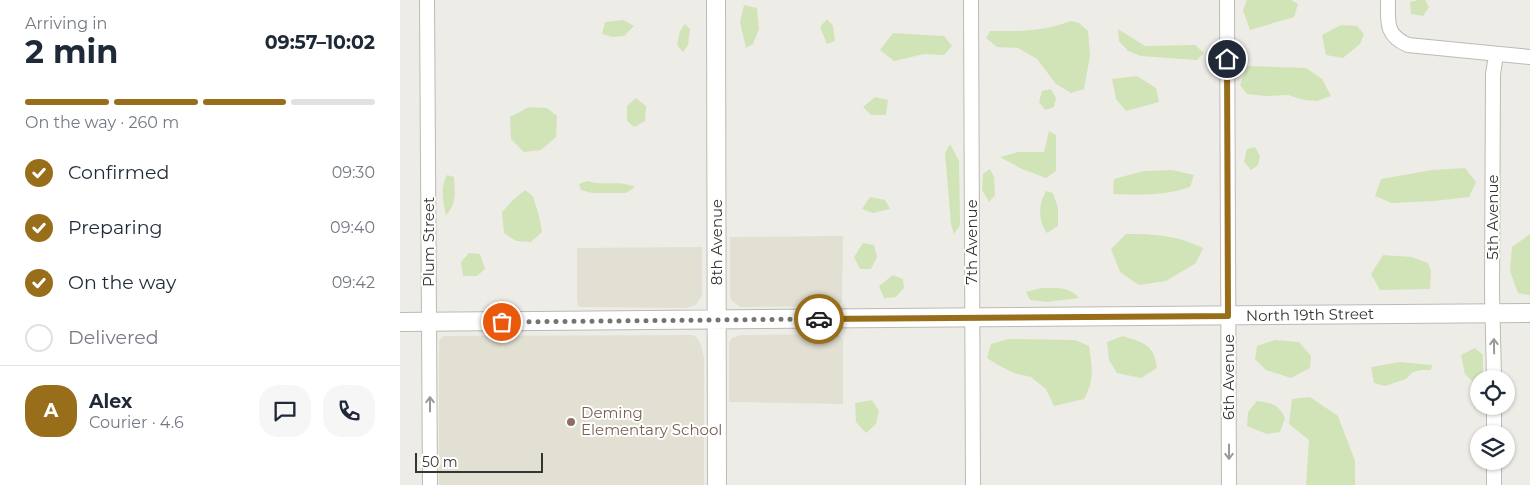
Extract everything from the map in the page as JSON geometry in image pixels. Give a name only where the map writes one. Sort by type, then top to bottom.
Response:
[{"type":"street","name":"Plum Street","points":[[427,0],[430,485]]},
{"type":"street","name":"8th Avenue","points":[[716,0],[717,485]]},
{"type":"street","name":"7th Avenue","points":[[971,0],[973,485]]},
{"type":"street","name":"6th Avenue","points":[[1227,0],[1228,485]]},
{"type":"street","points":[[1388,0],[1388,26],[1399,42],[1408,45],[1530,57]]},
{"type":"street","name":"5th Avenue","points":[[1494,370],[1493,74],[1496,55]]},
{"type":"street","name":"North 19th Street","points":[[400,322],[1530,313]]},
{"type":"street","points":[[1494,470],[1494,485]]},
{"type":"shaded area","points":[[843,236],[842,300],[839,306],[740,307],[731,300],[730,237]]},
{"type":"shaded area","points":[[702,247],[702,295],[696,305],[687,308],[578,306],[577,248]]},
{"type":"shaded area","points":[[838,334],[843,339],[843,404],[729,402],[729,343],[732,338],[740,335]]},
{"type":"shaded area","name":"Deming Elementary School","points":[[693,335],[701,345],[704,358],[704,485],[439,485],[439,341],[443,336]]},
{"type":"green space","points":[[1247,0],[1291,0],[1298,4],[1294,17],[1250,30],[1243,10]]},
{"type":"green space","points":[[1425,0],[1429,7],[1423,16],[1411,14],[1410,2]]},
{"type":"green space","points":[[744,5],[757,8],[759,29],[753,44],[746,48],[740,22]]},
{"type":"green space","points":[[827,19],[833,26],[835,41],[827,44],[820,27]]},
{"type":"green space","points":[[623,20],[634,26],[624,36],[613,37],[602,34],[605,22]]},
{"type":"green space","points":[[1071,21],[1079,23],[1088,31],[1090,56],[1084,89],[1071,93],[1056,84],[1037,59],[1018,48],[997,47],[986,38],[990,31],[1040,29]]},
{"type":"green space","points":[[685,24],[690,29],[688,45],[683,52],[677,45],[680,31]]},
{"type":"green space","points":[[1341,25],[1357,26],[1364,34],[1360,44],[1343,58],[1326,55],[1322,35]]},
{"type":"green space","points":[[1118,29],[1145,46],[1195,45],[1204,53],[1197,60],[1141,56],[1128,51],[1119,41]]},
{"type":"green space","points":[[893,33],[944,36],[952,46],[944,55],[924,54],[894,61],[880,50]]},
{"type":"green space","points":[[1247,66],[1306,68],[1322,79],[1331,96],[1317,101],[1304,100],[1288,95],[1265,96],[1247,94],[1240,85]]},
{"type":"green space","points":[[1137,76],[1156,88],[1159,102],[1126,111],[1116,99],[1112,79]]},
{"type":"green space","points":[[1051,89],[1056,98],[1054,107],[1045,110],[1039,102],[1042,91]]},
{"type":"green space","points":[[875,97],[888,100],[886,115],[871,115],[863,107]]},
{"type":"green space","points":[[636,98],[646,106],[645,121],[634,127],[627,121],[627,106]]},
{"type":"green space","points":[[529,107],[547,108],[557,116],[556,137],[541,150],[524,152],[511,139],[510,117]]},
{"type":"green space","points":[[1049,131],[1056,135],[1056,171],[1046,178],[1022,169],[1000,157],[1018,152],[1044,152]]},
{"type":"green space","points":[[950,144],[959,161],[960,225],[954,234],[951,224],[945,153]]},
{"type":"green space","points":[[1255,147],[1260,156],[1258,165],[1251,170],[1244,162],[1247,149]]},
{"type":"green space","points":[[1465,168],[1476,182],[1469,197],[1392,203],[1375,196],[1381,179],[1432,170]]},
{"type":"green space","points":[[990,169],[994,177],[995,195],[989,202],[982,190],[983,174]]},
{"type":"green space","points":[[1172,170],[1194,175],[1190,187],[1142,195],[1113,194],[1114,179],[1144,171]]},
{"type":"green space","points":[[447,175],[454,177],[455,193],[452,207],[446,215],[443,189]]},
{"type":"green space","points":[[587,181],[635,187],[626,193],[592,193],[581,190],[579,184]]},
{"type":"green space","points":[[525,190],[533,196],[542,232],[531,242],[516,241],[504,233],[502,212]]},
{"type":"green space","points":[[1046,191],[1053,193],[1058,208],[1058,226],[1047,233],[1042,223],[1040,212],[1043,196]]},
{"type":"green space","points":[[870,197],[885,200],[890,209],[873,213],[862,209]]},
{"type":"green space","points":[[1126,234],[1165,236],[1184,240],[1203,248],[1196,263],[1166,281],[1139,285],[1120,272],[1111,249]]},
{"type":"green space","points":[[1530,234],[1529,295],[1518,293],[1510,271],[1512,247]]},
{"type":"green space","points":[[863,243],[874,245],[877,257],[871,269],[860,269],[854,257]]},
{"type":"green space","points":[[469,253],[480,254],[485,269],[477,276],[463,276],[461,262]]},
{"type":"green space","points":[[1383,255],[1412,257],[1428,263],[1431,271],[1430,289],[1380,290],[1371,274]]},
{"type":"green space","points":[[893,275],[903,279],[904,288],[896,297],[884,298],[879,286]]},
{"type":"green space","points":[[1041,288],[1057,288],[1071,291],[1079,298],[1046,302],[1030,300],[1026,292]]},
{"type":"green space","points":[[1123,336],[1147,346],[1156,360],[1157,368],[1141,378],[1117,373],[1109,360],[1107,342]]},
{"type":"green space","points":[[1008,339],[1075,340],[1089,346],[1092,367],[1091,380],[1084,399],[1054,406],[1046,389],[1031,377],[1014,373],[987,358],[991,344]]},
{"type":"green space","points":[[1275,340],[1299,342],[1311,356],[1310,368],[1291,378],[1266,370],[1255,359],[1257,346]]},
{"type":"green space","points":[[1475,348],[1483,355],[1483,370],[1470,370],[1470,379],[1465,374],[1461,355]]},
{"type":"green space","points":[[1400,362],[1432,365],[1431,370],[1413,372],[1406,379],[1385,386],[1374,383],[1371,367]]},
{"type":"green space","points":[[1310,397],[1338,416],[1355,461],[1355,485],[1306,485],[1309,440],[1289,424],[1292,399]]},
{"type":"green space","points":[[872,400],[879,411],[876,424],[866,433],[856,422],[855,403]]},
{"type":"green space","points":[[1257,401],[1270,404],[1280,410],[1285,418],[1280,432],[1267,434],[1247,426],[1248,412]]},
{"type":"way so far","points":[[502,322],[819,319]]},
{"type":"place","name":"Deming Elementary School","points":[[571,422]]},
{"type":"route","points":[[819,319],[1228,316],[1227,59]]}]
